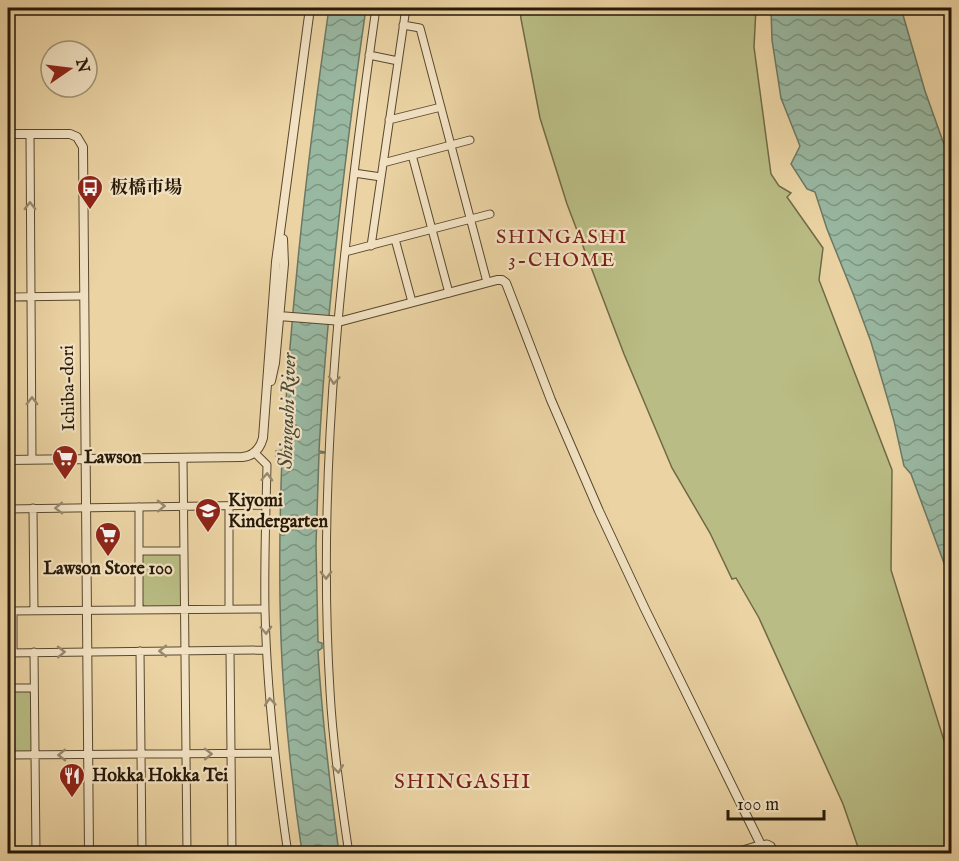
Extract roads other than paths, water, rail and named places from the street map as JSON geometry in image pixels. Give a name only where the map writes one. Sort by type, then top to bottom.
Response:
[{"type":"street","points":[[8,460],[242,457],[255,453],[260,446],[263,438],[276,262],[310,8]]},
{"type":"street","points":[[349,854],[330,694],[326,593],[327,495],[338,321],[354,173],[376,8]]},
{"type":"street","points":[[371,246],[406,8]]},
{"type":"street","points":[[403,25],[420,28],[488,282]]},
{"type":"street","points":[[369,55],[398,61]]},
{"type":"street","points":[[389,120],[441,107]]},
{"type":"street","name":"Ichiba-dori","points":[[8,134],[70,134],[77,137],[83,147],[89,854]]},
{"type":"street","points":[[30,134],[32,459]]},
{"type":"street","points":[[383,163],[470,140]]},
{"type":"street","points":[[412,155],[449,293]]},
{"type":"street","points":[[354,173],[381,177]]},
{"type":"street","points":[[265,403],[275,363],[281,316],[284,264],[282,214]]},
{"type":"street","points":[[345,252],[490,214]]},
{"type":"street","points":[[395,239],[412,302]]},
{"type":"street","points":[[281,316],[338,321],[501,279],[507,284],[550,400],[599,511],[761,845]]},
{"type":"street","points":[[8,297],[84,296]]},
{"type":"street","points":[[255,453],[267,465],[266,650],[274,753],[288,854]]},
{"type":"street","points":[[183,458],[187,854]]},
{"type":"street","points":[[229,506],[230,609]]},
{"type":"street","points":[[8,509],[266,506]]},
{"type":"street","points":[[139,507],[139,610]]},
{"type":"street","points":[[33,508],[33,611]]},
{"type":"street","points":[[139,551],[184,551]]},
{"type":"street","points":[[265,609],[10,611],[10,653],[266,650]]},
{"type":"street","points":[[140,651],[142,854]]},
{"type":"street","points":[[230,651],[232,854]]},
{"type":"street","points":[[34,652],[36,854]]},
{"type":"street","points":[[8,688],[34,688]]},
{"type":"street","points":[[8,755],[274,753]]},
{"type":"street","points":[[731,854],[767,844],[775,854]]},
{"type":"water","name":"Shingashi River","points":[[329,8],[366,8],[338,229],[319,451],[325,452],[319,453],[316,545],[318,642],[322,643],[322,648],[318,651],[339,853],[298,853],[302,852],[287,732],[281,633],[282,457],[276,456],[276,451],[283,450],[301,228]]},
{"type":"water","points":[[771,8],[901,8],[925,91],[951,164],[951,582],[911,474],[904,466],[894,421],[871,342],[815,192],[807,189],[791,164],[800,146],[781,98],[772,40]]},
{"type":"place","name":"板橋市場","points":[[90,211]]},
{"type":"place","name":"Lawson","points":[[65,481]]},
{"type":"place","name":"Kiyomi Kindergarten","points":[[208,534]]},
{"type":"place","name":"Lawson Store 100","points":[[108,558]]},
{"type":"place","name":"Hokka Hokka Tei","points":[[72,799]]},
{"type":"district","name":"SHINGASHI 3-CHOME","points":[[562,248]]},
{"type":"district","name":"SHINGASHI","points":[[463,782]]}]
